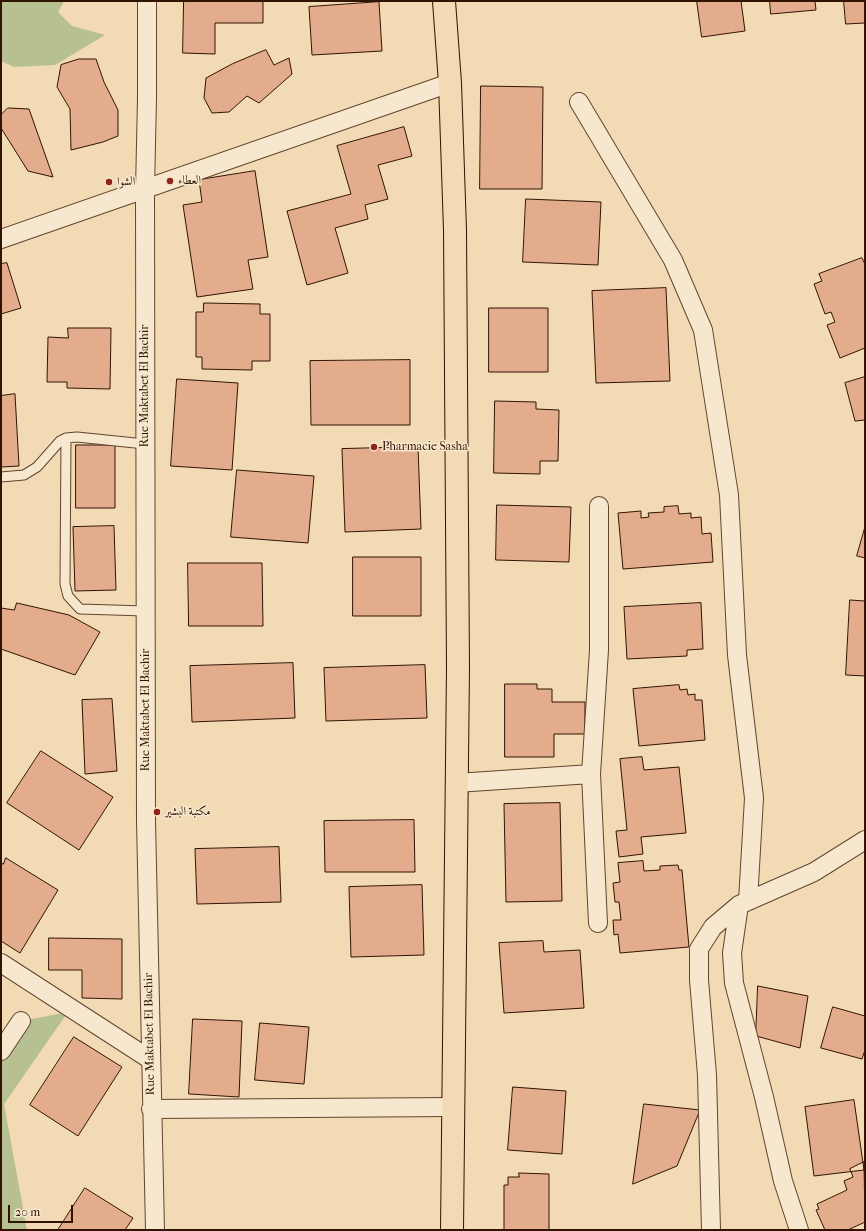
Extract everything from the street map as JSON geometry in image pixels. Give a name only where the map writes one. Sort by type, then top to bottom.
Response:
[{"type":"main road","points":[[444,1],[450,83],[455,230],[458,659],[452,1230]]},
{"type":"street","name":"Rue Maktabet El Bachir","points":[[146,1],[146,821],[151,1109],[155,1230]]},
{"type":"street","points":[[1,239],[450,83]]},
{"type":"street","points":[[579,102],[673,260],[703,330],[729,495],[737,655],[754,798],[743,903],[732,953],[734,983],[764,1097],[783,1181],[799,1230]]},
{"type":"street","points":[[598,923],[591,774],[599,650],[599,506]]},
{"type":"street","points":[[456,783],[591,774]]},
{"type":"street","points":[[711,1230],[707,1075],[699,980],[699,949],[713,927],[743,903],[814,872],[865,840]]},
{"type":"street","points":[[1,963],[150,1060]]},
{"type":"street","points":[[1,1051],[21,1021]]},
{"type":"street","points":[[151,1109],[453,1107]]},
{"type":"lane","points":[[1,477],[24,475],[37,467],[55,445],[66,438],[77,437],[145,444]]},
{"type":"lane","points":[[66,438],[65,584],[68,596],[80,609],[145,611]]},
{"type":"green space","points":[[1,1],[64,1],[58,12],[72,26],[105,35],[55,65],[14,67],[1,61]]},
{"type":"green space","points":[[68,1012],[4,1104],[27,1230],[1,1230],[1,1032],[21,1021]]},
{"type":"building","points":[[184,1],[263,1],[263,23],[215,23],[215,54],[183,53]]},
{"type":"building","points":[[697,1],[741,1],[745,31],[702,37]]},
{"type":"building","points":[[770,1],[815,1],[816,10],[771,14]]},
{"type":"building","points":[[844,1],[865,1],[865,23],[846,24]]},
{"type":"building","points":[[379,2],[382,51],[312,55],[309,7]]},
{"type":"building","points":[[266,50],[274,65],[289,58],[292,74],[259,103],[247,96],[229,112],[212,113],[204,98],[206,78],[232,64]]},
{"type":"building","points":[[79,59],[96,59],[104,82],[118,110],[118,136],[103,142],[71,150],[70,109],[57,87],[61,65]]},
{"type":"building","points":[[481,86],[543,87],[542,189],[480,189]]},
{"type":"building","points":[[8,108],[29,109],[53,177],[28,171],[1,128],[1,115]]},
{"type":"building","points":[[404,127],[412,156],[378,165],[388,199],[365,205],[368,219],[335,228],[348,273],[307,285],[287,211],[351,194],[337,146]]},
{"type":"building","points":[[255,171],[268,257],[248,260],[253,289],[197,297],[183,205],[202,202],[199,180]]},
{"type":"building","points":[[526,199],[601,202],[598,265],[523,262]]},
{"type":"building","points":[[862,258],[865,264],[865,348],[840,358],[827,325],[835,322],[831,312],[825,314],[814,284],[822,281],[819,274]]},
{"type":"building","points":[[7,263],[21,308],[1,314],[1,264]]},
{"type":"building","points":[[666,288],[670,381],[596,383],[592,291]]},
{"type":"building","points":[[204,303],[260,304],[260,314],[270,314],[270,361],[252,361],[252,370],[202,369],[202,357],[196,357],[196,312],[203,312]]},
{"type":"building","points":[[489,308],[548,308],[548,372],[489,372]]},
{"type":"building","points":[[68,328],[111,328],[110,389],[67,388],[67,382],[47,382],[48,337],[68,338]]},
{"type":"building","points":[[410,360],[410,425],[311,425],[310,361]]},
{"type":"building","points":[[865,377],[865,420],[855,421],[845,383]]},
{"type":"building","points":[[177,379],[238,383],[232,470],[171,466]]},
{"type":"building","points":[[15,394],[19,466],[1,467],[1,396]]},
{"type":"building","points":[[495,401],[536,402],[536,409],[559,410],[558,461],[540,461],[540,474],[494,473]]},
{"type":"building","points":[[76,445],[115,445],[115,508],[76,508]]},
{"type":"building","points":[[418,447],[421,529],[345,532],[342,449]]},
{"type":"building","points":[[237,470],[314,476],[308,543],[231,537]]},
{"type":"building","points":[[497,505],[571,507],[569,562],[496,560]]},
{"type":"building","points":[[678,506],[679,514],[691,513],[691,518],[701,517],[702,534],[711,533],[713,562],[623,569],[618,513],[641,511],[641,518],[649,517],[648,513],[664,512],[664,507]]},
{"type":"building","points":[[114,526],[116,590],[75,591],[73,527]]},
{"type":"building","points":[[865,527],[865,558],[857,556]]},
{"type":"building","points":[[353,557],[421,557],[421,616],[353,616]]},
{"type":"building","points":[[188,563],[262,563],[263,626],[189,626]]},
{"type":"building","points":[[850,600],[865,601],[865,676],[846,675]]},
{"type":"building","points":[[17,603],[69,615],[100,632],[75,675],[1,649],[1,608],[14,610]]},
{"type":"building","points":[[701,603],[703,649],[687,650],[687,656],[627,659],[624,607]]},
{"type":"building","points":[[293,663],[295,718],[192,722],[190,666]]},
{"type":"building","points":[[425,665],[427,718],[326,721],[324,668]]},
{"type":"building","points":[[505,684],[537,684],[537,689],[552,689],[552,702],[585,702],[585,734],[554,734],[554,757],[505,757]]},
{"type":"building","points":[[679,685],[680,690],[687,689],[688,695],[695,694],[695,700],[702,700],[705,740],[639,746],[633,689]]},
{"type":"building","points":[[112,699],[117,771],[85,774],[82,700]]},
{"type":"building","points":[[41,751],[113,797],[79,850],[7,803]]},
{"type":"building","points":[[642,757],[644,770],[679,767],[686,833],[641,837],[643,854],[619,857],[616,831],[627,830],[620,759]]},
{"type":"building","points":[[560,803],[562,901],[506,902],[504,804]]},
{"type":"building","points":[[414,820],[415,872],[325,872],[324,821]]},
{"type":"building","points":[[279,847],[281,902],[197,904],[195,849]]},
{"type":"building","points":[[6,858],[58,890],[20,953],[1,941],[1,863],[3,864]]},
{"type":"building","points":[[643,861],[644,871],[660,870],[660,866],[678,865],[679,870],[682,870],[689,947],[620,953],[618,934],[614,935],[613,920],[621,920],[619,902],[615,902],[613,883],[620,882],[618,863]]},
{"type":"building","points":[[422,885],[424,955],[351,957],[349,887]]},
{"type":"building","points":[[49,938],[122,939],[122,999],[82,998],[82,970],[49,970]]},
{"type":"building","points":[[543,941],[544,952],[580,950],[584,1008],[504,1013],[499,943]]},
{"type":"building","points":[[758,986],[808,996],[800,1048],[756,1036]]},
{"type":"building","points":[[833,1007],[865,1016],[865,1050],[862,1059],[821,1048]]},
{"type":"building","points":[[193,1019],[242,1021],[239,1097],[189,1094]]},
{"type":"building","points":[[260,1023],[309,1027],[304,1084],[255,1080]]},
{"type":"building","points":[[74,1037],[122,1067],[78,1136],[30,1105]]},
{"type":"building","points":[[513,1087],[566,1091],[562,1154],[508,1150]]},
{"type":"building","points":[[854,1100],[864,1170],[814,1176],[805,1107]]},
{"type":"building","points":[[644,1104],[700,1110],[677,1166],[633,1184]]},
{"type":"building","points":[[864,1162],[865,1222],[848,1230],[825,1230],[816,1210],[819,1209],[817,1204],[847,1190],[844,1181],[853,1177],[850,1169]]},
{"type":"building","points":[[519,1173],[549,1174],[549,1230],[504,1230],[504,1185],[508,1185],[508,1177],[519,1177]]},
{"type":"building","points":[[85,1188],[133,1218],[125,1230],[58,1230]]},
{"type":"place","name":"العطاء","points":[[170,181]]},
{"type":"place","name":"الشوا","points":[[109,182]]},
{"type":"place","name":"Pharmacie Sasha","points":[[374,447]]},
{"type":"place","name":"مكتبة البشير","points":[[157,812]]}]
